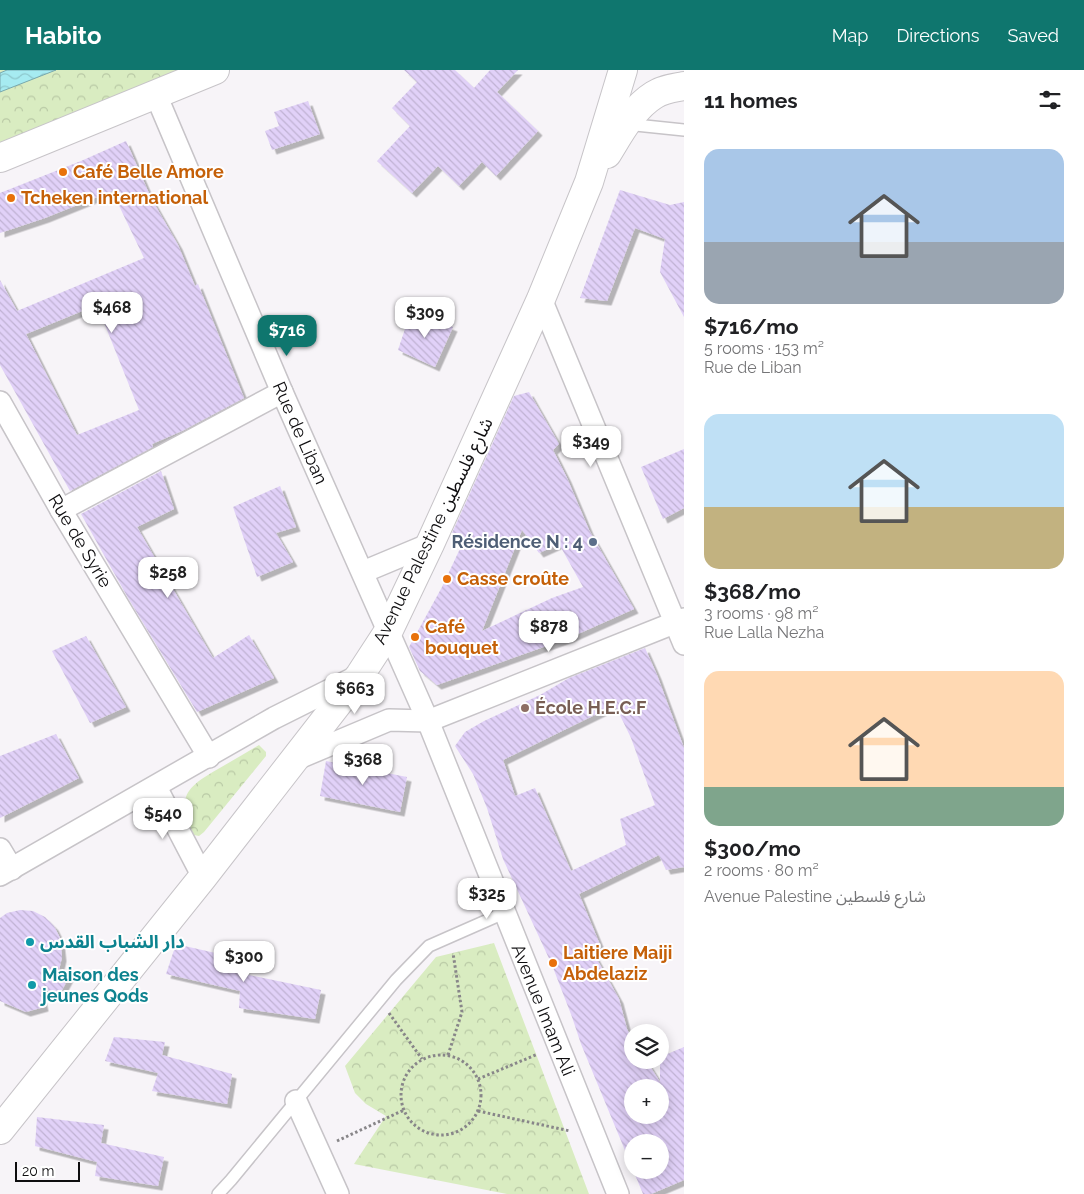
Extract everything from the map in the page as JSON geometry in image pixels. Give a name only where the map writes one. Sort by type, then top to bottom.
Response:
[{"type":"street","points":[[0,158],[215,70]]},
{"type":"street","name":"Avenue Palestine شارع فلسطين","points":[[0,1130],[203,877],[360,675],[388,632],[541,299],[589,182],[623,70]]},
{"type":"street","name":"Avenue Palestine شارع فلسطين","points":[[589,182],[626,124],[640,107],[654,95],[668,88],[684,86]]},
{"type":"street","name":"Rue de Liban","points":[[156,95],[282,392],[388,632]]},
{"type":"street","points":[[541,299],[680,621],[684,644]]},
{"type":"street","points":[[61,510],[282,392]]},
{"type":"street","name":"Rue de Syrie","points":[[0,402],[61,510],[209,757]]},
{"type":"street","points":[[363,572],[430,544]]},
{"type":"street","points":[[293,760],[389,720],[428,721],[680,621]]},
{"type":"street","name":"Avenue Imam Ali","points":[[388,632],[428,721],[618,1194]]},
{"type":"street","points":[[0,849],[6,872],[274,718],[360,675]]},
{"type":"street","points":[[156,786],[203,877]]},
{"type":"street","points":[[296,1101],[338,1194]]},
{"type":"lane","points":[[626,124],[684,130]]},
{"type":"lane","points":[[218,1194],[396,980],[429,946],[504,914]]},
{"type":"path","points":[[448,1055],[462,1012],[450,936]]},
{"type":"path","points":[[379,1000],[422,1059]]},
{"type":"path","points":[[478,1078],[558,1046]]},
{"type":"path","points":[[435,1054],[448,1055],[460,1059],[471,1067],[478,1078],[482,1091],[481,1104],[475,1116],[466,1127],[455,1133],[442,1135],[428,1133],[416,1127],[407,1117],[400,1091],[404,1078],[412,1066],[422,1059],[435,1054]]},
{"type":"path","points":[[318,1150],[404,1110]]},
{"type":"path","points":[[478,1111],[594,1137]]},
{"type":"green space","points":[[0,70],[188,70],[0,154]]},
{"type":"green space","points":[[259,745],[266,752],[266,756],[204,832],[199,836],[194,835],[185,802],[191,788],[207,776]]},
{"type":"green space","points":[[494,943],[589,1194],[507,1194],[354,1164],[386,1116],[366,1104],[355,1093],[345,1066],[436,957]]},
{"type":"water","points":[[7,70],[56,70],[0,92],[0,73]]},
{"type":"building","points":[[404,70],[455,70],[474,88],[490,70],[518,70],[497,92],[538,131],[496,176],[482,162],[459,186],[438,166],[412,193],[377,161],[410,126],[392,108],[417,82]]},
{"type":"building","points":[[308,101],[320,134],[272,150],[265,131],[279,126],[274,112]]},
{"type":"building","points":[[126,141],[151,198],[178,245],[195,286],[198,284],[244,398],[182,431],[152,444],[153,447],[70,491],[0,365],[0,280],[17,311],[144,258],[112,191],[45,218],[0,233],[0,193]],"holes":[[[97,305],[139,410],[77,435],[26,334]]]},
{"type":"building","points":[[620,190],[670,205],[684,202],[684,317],[660,272],[665,239],[635,228],[607,301],[580,298]]},
{"type":"building","points":[[411,311],[453,327],[435,367],[398,350]]},
{"type":"building","points":[[529,392],[559,444],[553,450],[589,530],[634,609],[569,638],[437,685],[420,671],[409,647],[442,587],[465,538],[452,533],[514,396]],"holes":[[[522,530],[539,553],[559,544],[583,587],[552,598],[482,631]]]},
{"type":"building","points":[[684,449],[684,508],[663,519],[641,467]]},
{"type":"building","points":[[161,471],[174,509],[137,527],[213,658],[249,635],[274,678],[197,712],[128,598],[81,514]]},
{"type":"building","points":[[280,486],[296,527],[276,533],[293,562],[257,577],[233,507]]},
{"type":"building","points":[[86,636],[126,707],[90,723],[52,651]]},
{"type":"building","points":[[645,648],[684,748],[684,867],[666,870],[659,855],[579,894],[600,945],[594,954],[619,999],[626,1024],[624,1024],[624,1069],[652,1069],[658,1079],[624,1079],[624,1124],[669,1124],[669,1079],[660,1079],[660,1069],[669,1069],[669,1053],[684,1047],[684,1180],[651,1194],[643,1194],[637,1179],[669,1179],[669,1134],[624,1134],[624,1148],[581,1044],[552,965],[503,859],[487,808],[473,774],[455,746],[465,732],[540,695],[569,678]],"holes":[[[615,705],[631,738],[655,805],[620,819],[626,845],[571,871],[535,788],[515,796],[503,760]]]},
{"type":"building","points":[[56,734],[79,778],[0,818],[0,756]]},
{"type":"building","points":[[326,761],[407,777],[400,812],[320,796]]},
{"type":"building","name":"دار الشباب القدس","points":[[20,910],[33,911],[45,917],[54,926],[60,938],[62,957],[59,970],[69,977],[61,992],[41,990],[44,1007],[26,1012],[0,1001],[0,918],[7,913]]},
{"type":"building","points":[[176,944],[246,960],[244,974],[321,990],[315,1019],[239,1008],[240,991],[166,974]]},
{"type":"building","points":[[114,1037],[165,1042],[162,1055],[232,1074],[227,1104],[152,1091],[158,1073],[105,1061]]},
{"type":"building","points":[[37,1117],[104,1125],[101,1143],[164,1157],[158,1186],[95,1176],[97,1162],[35,1146]]},
{"type":"place","name":"Café Belle Amore","points":[[63,172]]},
{"type":"place","name":"Tcheken international","points":[[11,198]]},
{"type":"place","name":"Résidence N : 4","points":[[593,542]]},
{"type":"place","name":"Casse croûte","points":[[447,579]]},
{"type":"place","name":"Café bouquet","points":[[415,637]]},
{"type":"place","name":"École H.E.C.F","points":[[525,708]]},
{"type":"place","name":"دار الشباب القدس","points":[[30,942]]},
{"type":"place","name":"Laitiere Maiji Abdelaziz","points":[[553,963]]},
{"type":"place","name":"Maison des jeunes Qods","points":[[32,985]]}]
